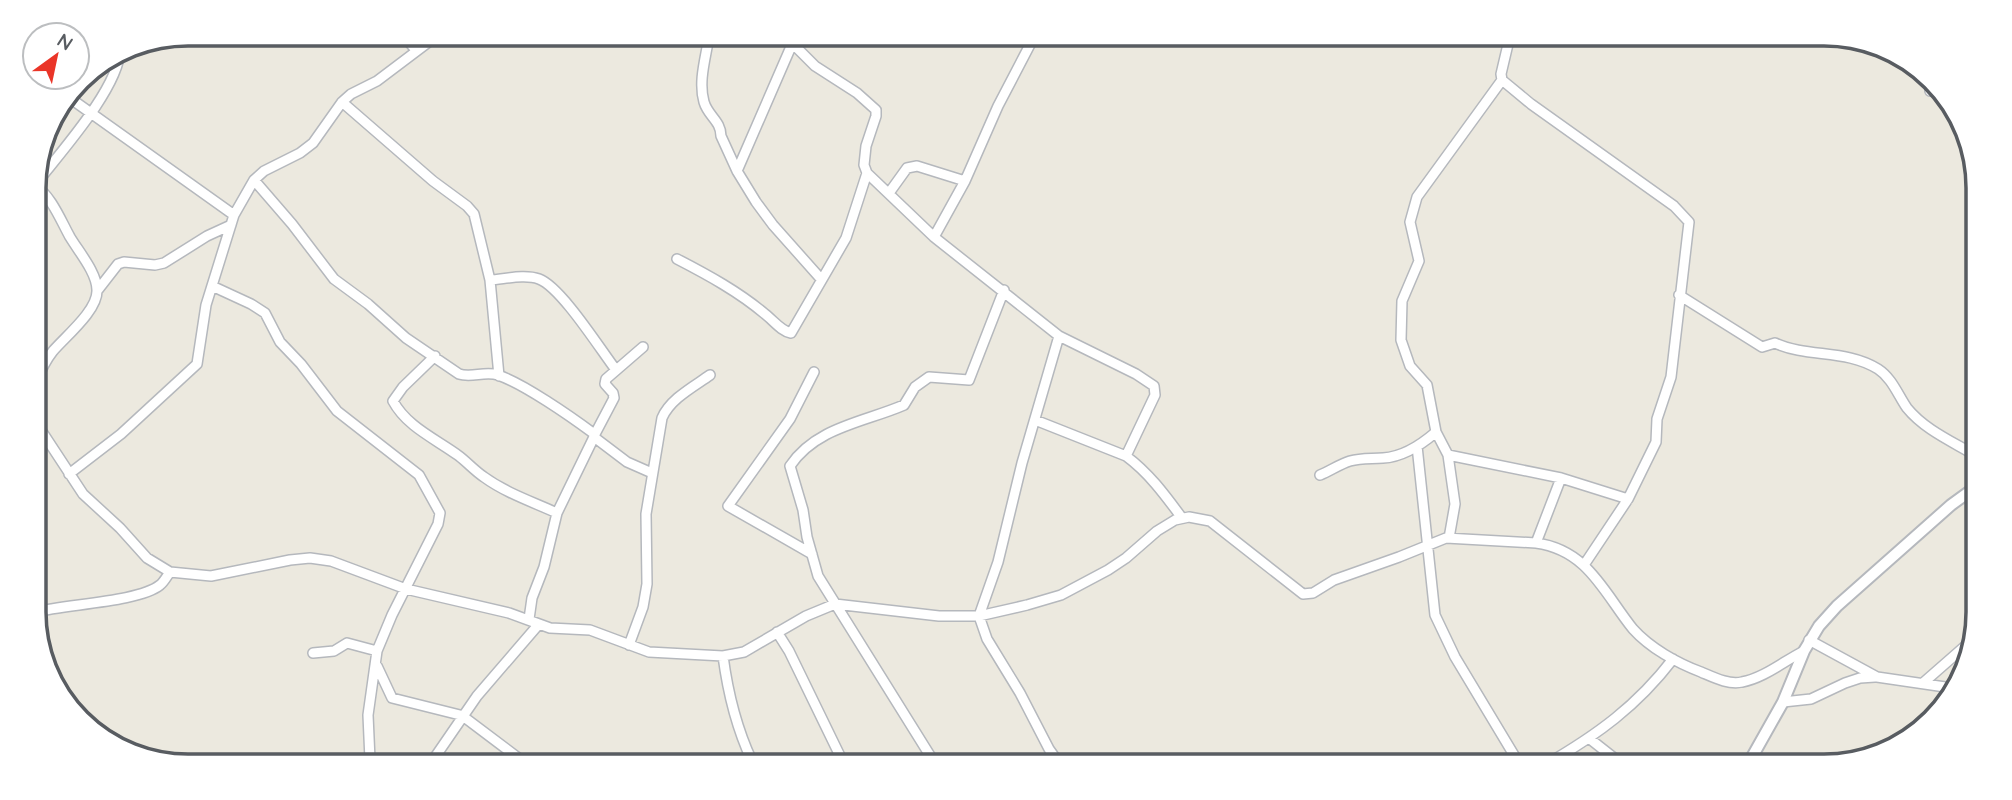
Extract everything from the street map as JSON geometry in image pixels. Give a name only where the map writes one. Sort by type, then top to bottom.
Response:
[{"type":"street","points":[[412,46],[416,50]]},
{"type":"street","points":[[69,474],[121,435],[197,364],[203,317],[212,286],[234,215],[254,180],[264,171],[300,153],[313,143],[341,102],[385,76],[422,46]]},
{"type":"street","points":[[707,46],[702,71],[703,100],[720,126],[721,136],[737,171],[773,225],[821,279]]},
{"type":"street","points":[[737,171],[786,46]]},
{"type":"street","points":[[796,46],[816,66],[857,93],[876,110],[866,146],[864,165],[867,173],[934,237],[1059,336],[1136,374],[1154,386],[1154,397],[1126,456]]},
{"type":"street","points":[[934,237],[965,181],[998,106],[1029,46]]},
{"type":"street","points":[[1508,46],[1502,80],[1531,104],[1674,206],[1688,220],[1671,377],[1657,419],[1656,442],[1628,499],[1584,565]]},
{"type":"street","points":[[47,170],[85,124],[118,63]]},
{"type":"street","points":[[1449,538],[1455,504],[1448,455],[1436,432],[1427,385],[1410,366],[1401,341],[1402,301],[1419,261],[1410,222],[1417,197],[1502,80]]},
{"type":"street","points":[[75,101],[234,215]]},
{"type":"street","points":[[341,102],[471,210],[478,225],[490,280],[499,376]]},
{"type":"street","points":[[889,193],[907,168],[917,166],[965,181]]},
{"type":"street","points":[[677,259],[720,282],[788,333],[793,330],[845,238],[867,173]]},
{"type":"street","points":[[254,180],[334,279],[368,304],[406,338],[464,376],[486,373],[499,376],[547,402],[592,431],[594,436],[627,462],[652,473]]},
{"type":"street","points":[[46,199],[56,210],[89,268],[97,291]]},
{"type":"street","points":[[46,361],[94,304],[97,291],[118,264],[164,263],[207,236],[231,226]]},
{"type":"street","points":[[490,280],[526,277],[544,281],[565,302],[616,370]]},
{"type":"street","points":[[212,286],[265,313],[280,342],[301,363],[337,411],[409,466],[425,484],[440,513],[441,518],[377,651],[368,715],[370,755]]},
{"type":"street","points":[[929,755],[818,576],[791,464],[828,433],[904,405],[915,387],[929,377],[969,380],[1003,290]]},
{"type":"street","points":[[1679,295],[1762,347],[1774,343],[1787,348],[1839,355],[1866,362],[1882,371],[1908,408],[1924,424],[1966,450]]},
{"type":"street","points":[[1053,754],[987,639],[979,616],[998,562],[1059,336]]},
{"type":"street","points":[[529,619],[532,598],[544,567],[557,513],[614,398],[604,382],[643,348]]},
{"type":"street","points":[[435,356],[398,392],[393,401],[398,411],[414,426],[484,477],[557,513]]},
{"type":"street","points":[[812,554],[728,506],[790,419],[814,372]]},
{"type":"street","points":[[629,645],[643,607],[647,584],[646,514],[666,410],[710,375]]},
{"type":"street","points":[[1035,420],[1126,456],[1138,464],[1157,484],[1182,518]]},
{"type":"street","points":[[1320,475],[1347,462],[1368,457],[1400,455],[1436,432]]},
{"type":"street","points":[[46,438],[83,494],[120,528],[147,558],[170,572],[211,576],[254,566],[310,558],[331,561],[407,589],[529,619],[550,628],[590,631],[649,652],[666,654],[723,656],[744,652],[806,616],[835,604],[939,616],[979,616],[1060,595],[1108,570],[1157,531],[1182,518],[1196,517],[1210,521],[1299,592],[1308,594],[1334,580],[1449,538],[1536,543],[1554,547],[1584,565],[1634,630],[1650,643],[1673,659],[1721,680],[1740,683],[1758,677],[1807,645]]},
{"type":"street","points":[[1417,446],[1436,615],[1455,657],[1513,754]]},
{"type":"street","points":[[1448,455],[1561,478],[1628,499]]},
{"type":"street","points":[[1536,543],[1561,478]]},
{"type":"street","points":[[1754,754],[1783,702],[1807,645],[1838,606],[1966,494]]},
{"type":"street","points":[[46,610],[127,598],[159,586],[170,572]]},
{"type":"street","points":[[437,755],[497,672],[539,624]]},
{"type":"street","points":[[777,632],[839,755]]},
{"type":"street","points":[[313,653],[334,651],[347,643],[377,651]]},
{"type":"street","points":[[1807,645],[1877,677]]},
{"type":"street","points":[[1923,683],[1962,648]]},
{"type":"street","points":[[723,656],[730,702],[740,737],[749,755]]},
{"type":"street","points":[[1564,754],[1590,739],[1633,705],[1673,659]]},
{"type":"street","points":[[376,665],[392,698],[464,716],[514,755]]},
{"type":"street","points":[[1783,702],[1811,699],[1853,680],[1877,677],[1945,687]]},
{"type":"street","points":[[1590,739],[1609,754]]}]
